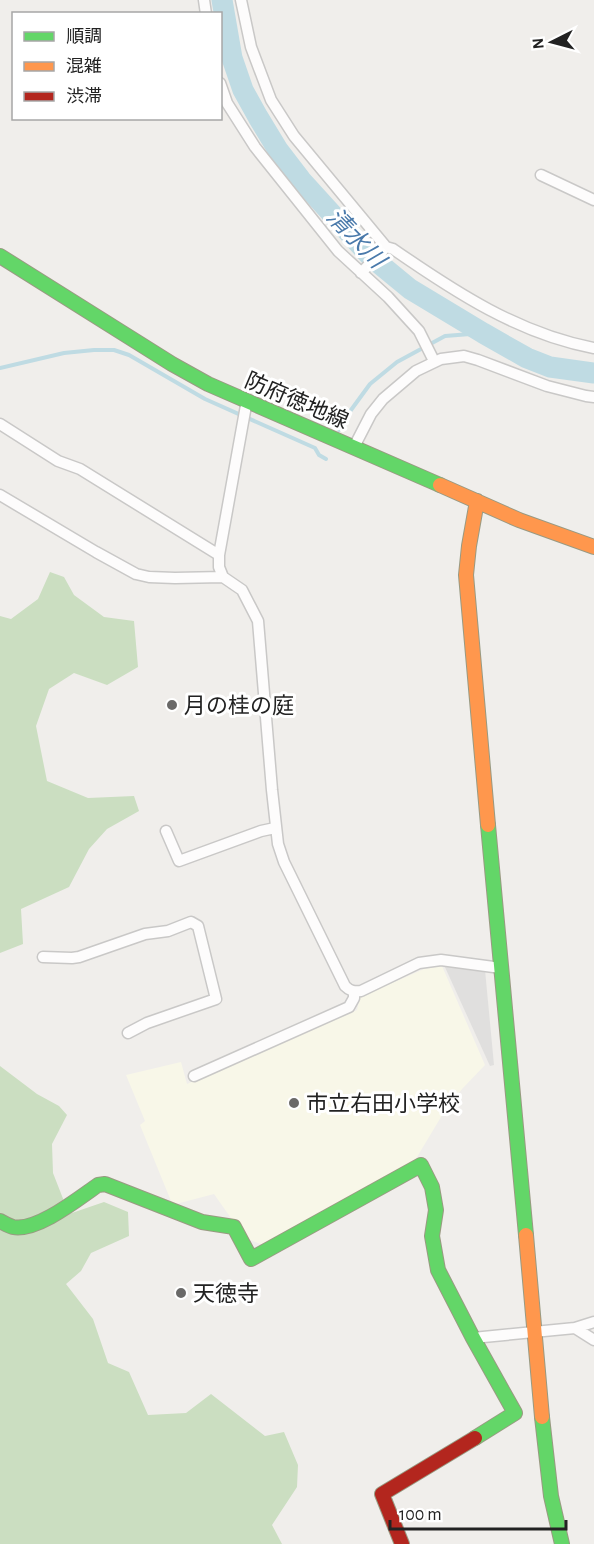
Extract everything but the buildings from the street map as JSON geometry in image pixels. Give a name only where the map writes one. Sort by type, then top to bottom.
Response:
[{"type":"street","points":[[241,0],[251,47],[271,100],[294,136],[386,247],[393,249],[488,310],[568,343],[594,348]]},
{"type":"street","points":[[222,89],[227,103],[255,147],[338,251],[388,297],[419,331],[434,361]]},
{"type":"street","points":[[541,175],[594,200]]},
{"type":"street","points":[[361,273],[386,247]]},
{"type":"street","name":"防府徳地線","points":[[0,256],[172,364],[208,384],[519,520],[594,547]]},
{"type":"street","points":[[354,447],[371,414],[383,399],[416,371],[441,358],[464,356],[547,386],[594,397]]},
{"type":"street","points":[[247,400],[219,555],[219,567],[223,576],[242,590],[258,621],[275,828],[284,862],[345,986],[354,992],[379,983],[419,963],[441,960],[501,968]]},
{"type":"street","points":[[0,424],[58,461],[80,469],[219,555]]},
{"type":"street","points":[[0,495],[136,574],[176,578],[223,576]]},
{"type":"street","points":[[477,501],[466,575],[551,1495],[562,1544]]},
{"type":"street","points":[[166,831],[179,861],[275,828]]},
{"type":"street","points":[[43,957],[79,957],[145,934],[168,931],[191,922],[198,926],[216,999],[147,1023],[128,1033]]},
{"type":"street","points":[[194,1076],[349,1007],[354,998],[354,992]]},
{"type":"street","points":[[0,1221],[14,1227],[30,1226],[46,1220],[98,1185],[105,1184],[202,1222],[234,1227],[251,1259],[421,1165],[432,1187],[436,1210],[432,1236],[438,1270],[514,1413],[382,1494],[402,1544]]},
{"type":"street","points":[[473,1338],[575,1328],[594,1322]]},
{"type":"street","points":[[575,1328],[594,1340]]},
{"type":"shaded area","points":[[444,965],[485,970],[494,1065],[490,1066]]},
{"type":"shaded area","name":"市立右田小学校","points":[[442,966],[485,1065],[462,1089],[441,1117],[414,1162],[263,1245],[245,1238],[214,1194],[176,1204],[171,1201],[140,1125],[145,1121],[126,1075],[181,1062],[187,1084],[357,1010],[360,997],[424,969]]},
{"type":"green space","points":[[50,572],[64,577],[74,595],[104,617],[134,621],[138,667],[107,685],[74,673],[49,689],[36,726],[47,781],[88,798],[134,796],[139,811],[107,829],[89,849],[69,887],[21,909],[23,944],[0,953],[0,616],[11,619],[38,599]]},
{"type":"green space","points":[[0,1066],[37,1094],[59,1106],[67,1115],[52,1144],[53,1173],[69,1214],[104,1202],[128,1212],[129,1236],[91,1253],[81,1271],[66,1284],[93,1319],[108,1363],[129,1372],[148,1415],[186,1413],[211,1394],[265,1436],[284,1432],[298,1465],[297,1487],[272,1525],[282,1544],[0,1544]]},
{"type":"waterway","name":"清水川","points":[[222,0],[232,58],[243,90],[258,117],[278,150],[301,180],[371,257],[410,289],[527,358],[550,367],[594,373]]},
{"type":"waterway","points":[[339,430],[370,384],[397,362],[445,336],[483,333]]},
{"type":"waterway","points":[[0,368],[64,353],[114,350],[129,355],[205,399],[315,448],[319,455],[326,459]]},
{"type":"traffic: fast","points":[[0,256],[172,364],[208,384],[440,485]]},
{"type":"traffic: fast","points":[[488,825],[526,1235]]},
{"type":"traffic: fast","points":[[0,1221],[13,1227],[34,1224],[57,1213],[98,1185],[105,1184],[202,1222],[234,1227],[251,1259],[421,1165],[432,1187],[436,1210],[432,1236],[438,1270],[515,1413],[475,1438]]},
{"type":"traffic: fast","points":[[542,1417],[551,1496],[562,1544]]},
{"type":"traffic: slow","points":[[440,485],[519,520],[594,547]]},
{"type":"traffic: slow","points":[[477,501],[466,575],[488,825]]},
{"type":"traffic: slow","points":[[526,1235],[542,1417]]},
{"type":"traffic: jam","points":[[402,1544],[382,1494],[475,1438]]},
{"type":"place","name":"月の桂の庭","points":[[172,705]]},
{"type":"place","name":"市立右田小学校","points":[[294,1103]]},
{"type":"place","name":"天徳寺","points":[[181,1293]]}]
